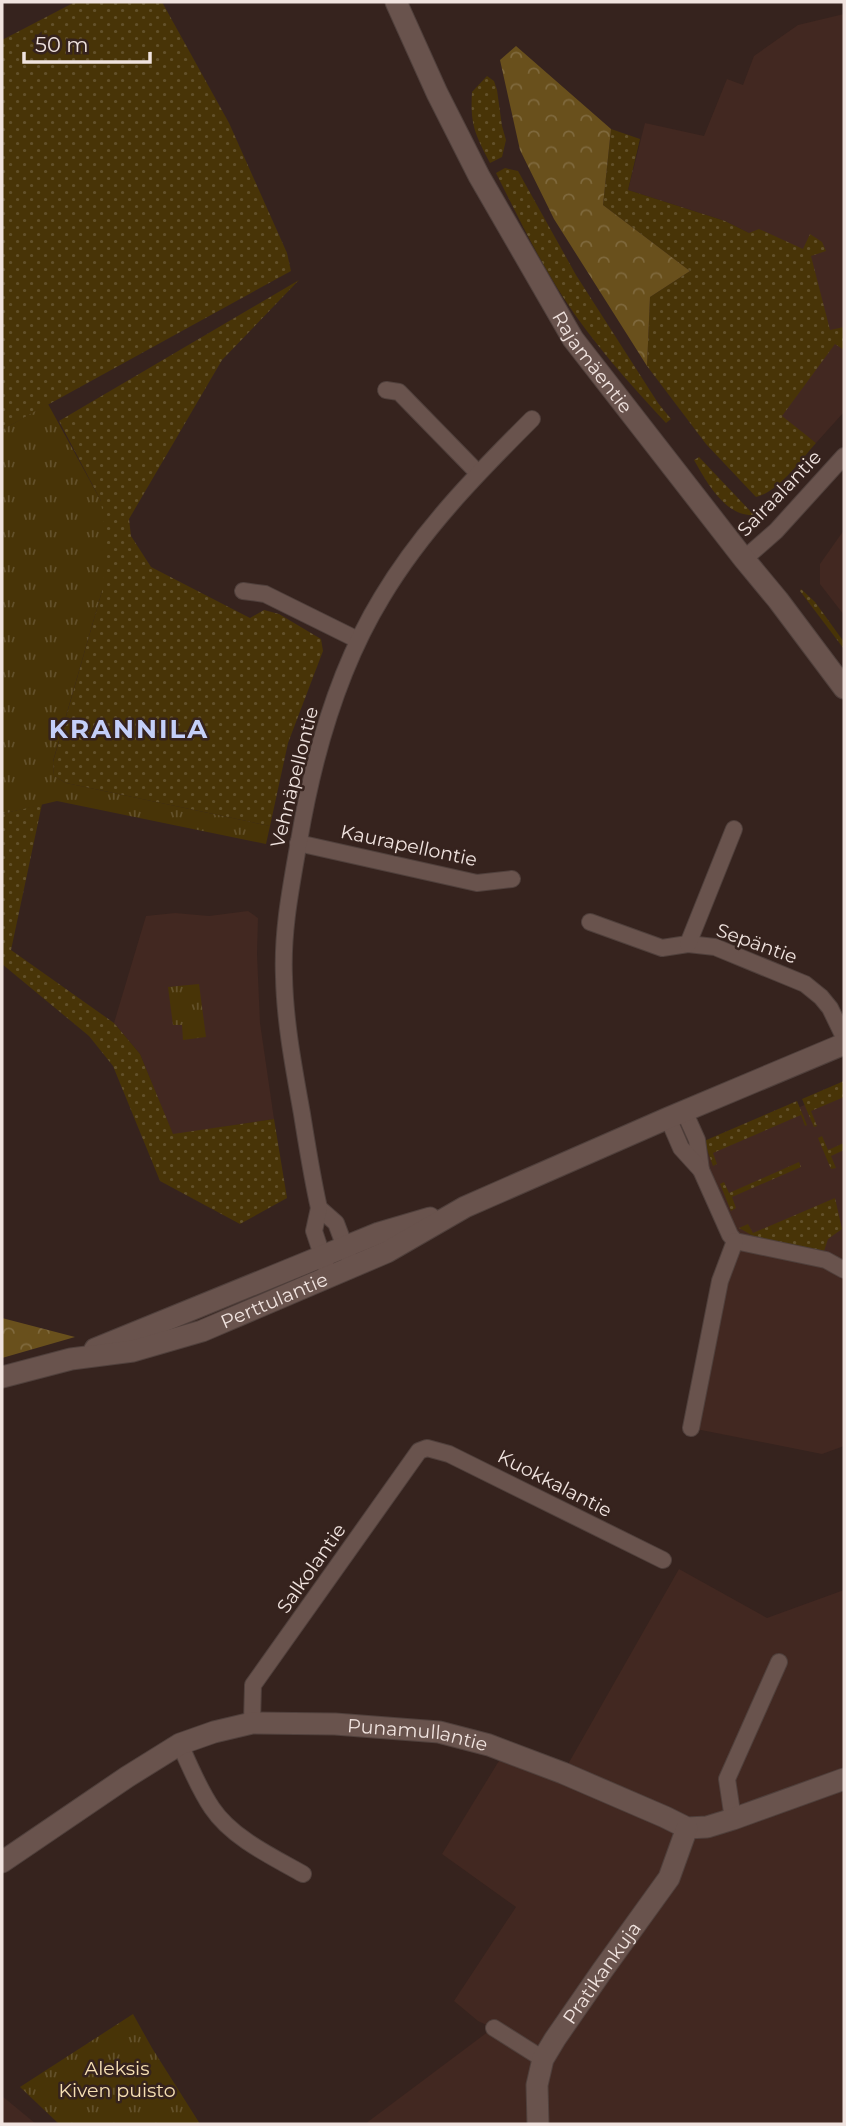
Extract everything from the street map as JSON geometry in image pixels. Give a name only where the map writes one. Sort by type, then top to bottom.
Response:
[{"type":"street","name":"Rajamäentie","points":[[396,2],[437,93],[479,176],[573,339],[844,688]]},
{"type":"street","points":[[386,390],[399,392],[478,472]]},
{"type":"street","name":"Vehnäpellontie","points":[[326,1266],[314,1231],[319,1208],[290,1048],[284,977],[286,915],[303,812],[319,748],[358,640],[381,597],[413,550],[478,472],[532,419]]},
{"type":"street","name":"Sairaalantie","points":[[744,559],[776,531],[844,456]]},
{"type":"street","points":[[243,591],[265,594],[358,640]]},
{"type":"street","points":[[688,944],[734,829]]},
{"type":"street","name":"Kaurapellontie","points":[[298,843],[477,883],[512,879]]},
{"type":"street","name":"Sepäntie","points":[[590,922],[662,948],[688,944],[715,947],[805,984],[830,1008],[844,1037]]},
{"type":"street","name":"Perttulantie","points":[[2,1377],[71,1359],[133,1351],[202,1331],[326,1266],[349,1257],[387,1252],[466,1207],[676,1114],[844,1044]]},
{"type":"street","points":[[676,1114],[697,1140],[701,1170],[735,1241],[826,1260],[844,1270]]},
{"type":"street","name":"Vehnäpellontie","points":[[319,1208],[336,1223],[349,1257]]},
{"type":"street","points":[[691,1428],[720,1282],[735,1241]]},
{"type":"street","name":"Kuokkalantie","points":[[427,1448],[449,1454],[663,1560]]},
{"type":"street","name":"Salkolantie","points":[[252,1723],[253,1685],[419,1451],[427,1448]]},
{"type":"street","points":[[733,1819],[727,1779],[779,1662]]},
{"type":"street","name":"Punamullantie","points":[[2,1862],[180,1744],[252,1723],[335,1724],[439,1732],[489,1745],[563,1773],[687,1828]]},
{"type":"street","points":[[180,1744],[213,1809],[257,1848],[303,1874]]},
{"type":"street","points":[[687,1828],[707,1827],[733,1819],[844,1779]]},
{"type":"street","name":"Pratikankuja","points":[[538,2124],[537,2085],[543,2059],[669,1878],[687,1828]]},
{"type":"street","points":[[494,2028],[543,2059]]},
{"type":"shaded area","points":[[844,14],[844,412],[816,443],[778,416],[800,259],[725,221],[628,190],[645,123],[704,136],[727,79],[743,85],[754,56],[798,25]]},
{"type":"shaded area","points":[[844,530],[844,615],[820,584],[820,564]]},
{"type":"shaded area","points":[[248,911],[258,918],[260,1023],[274,1119],[173,1135],[140,1054],[114,1023],[146,916],[175,913],[209,916]]},
{"type":"shaded area","points":[[844,1088],[844,1446],[822,1454],[691,1428],[735,1241],[693,1153]]},
{"type":"shaded area","points":[[679,1569],[767,1618],[844,1590],[844,2124],[365,2124],[493,2028],[478,2021],[454,2001],[516,1907],[442,1854],[505,1751],[563,1773]]},
{"type":"shaded area","points":[[2,2096],[36,2124],[2,2124]]},
{"type":"green space","points":[[75,2],[162,2],[229,123],[287,253],[291,271],[2,430],[2,40]]},
{"type":"green space","points":[[516,46],[611,129],[603,205],[690,271],[650,297],[647,366],[554,219],[520,150],[500,60]]},
{"type":"green space","points":[[487,76],[494,81],[497,90],[506,140],[502,157],[490,163],[477,136],[472,113],[472,92]]},
{"type":"green space","points":[[611,129],[640,139],[628,190],[725,221],[749,233],[759,229],[803,249],[810,234],[822,242],[826,251],[811,256],[830,330],[844,327],[844,350],[835,344],[782,416],[816,443],[789,474],[764,494],[756,497],[706,444],[647,366],[650,297],[690,271],[603,205]]},
{"type":"green space","points":[[505,168],[518,171],[576,275],[671,419],[666,423],[599,346],[563,297],[536,252],[496,173]]},
{"type":"green space","points":[[299,280],[222,360],[129,519],[131,536],[151,567],[250,618],[264,610],[279,614],[321,639],[323,651],[288,743],[270,826],[66,783],[54,776],[53,762],[102,591],[101,501],[59,421]]},
{"type":"green space","points":[[48,404],[101,501],[107,552],[102,591],[53,761],[54,776],[66,783],[270,826],[266,844],[57,801],[2,814],[2,430]]},
{"type":"green space","points":[[699,457],[754,515],[735,510],[718,497],[694,460]]},
{"type":"green space","points":[[801,589],[815,602],[844,642],[844,649],[800,591]]},
{"type":"green space","points":[[42,804],[11,950],[114,1023],[140,1054],[173,1134],[274,1119],[287,1198],[240,1224],[160,1181],[113,1066],[89,1036],[2,964],[2,814]]},
{"type":"green space","points":[[199,984],[206,1037],[183,1040],[182,1025],[173,1025],[168,987]]},
{"type":"green space","points":[[844,1081],[844,1097],[811,1111],[817,1126],[814,1127],[802,1099]]},
{"type":"green space","points":[[797,1101],[807,1125],[805,1126],[801,1115],[713,1153],[717,1164],[713,1166],[704,1141]]},
{"type":"green space","points":[[822,1136],[828,1150],[844,1143],[844,1150],[831,1156],[836,1168],[831,1169],[818,1138]]},
{"type":"green space","points":[[799,1162],[801,1167],[732,1197],[736,1208],[731,1211],[720,1184],[724,1182],[729,1193]]},
{"type":"green space","points":[[835,1198],[842,1229],[828,1239],[824,1251],[755,1237],[739,1228],[748,1224],[753,1233]]},
{"type":"green space","points":[[2,1318],[75,1337],[2,1358]]},
{"type":"green space","name":"Aleksis Kiven puisto","points":[[133,2014],[200,2124],[59,2124],[20,2087]]},
{"type":"district","name":"KRANNILA","points":[[129,729]]}]
